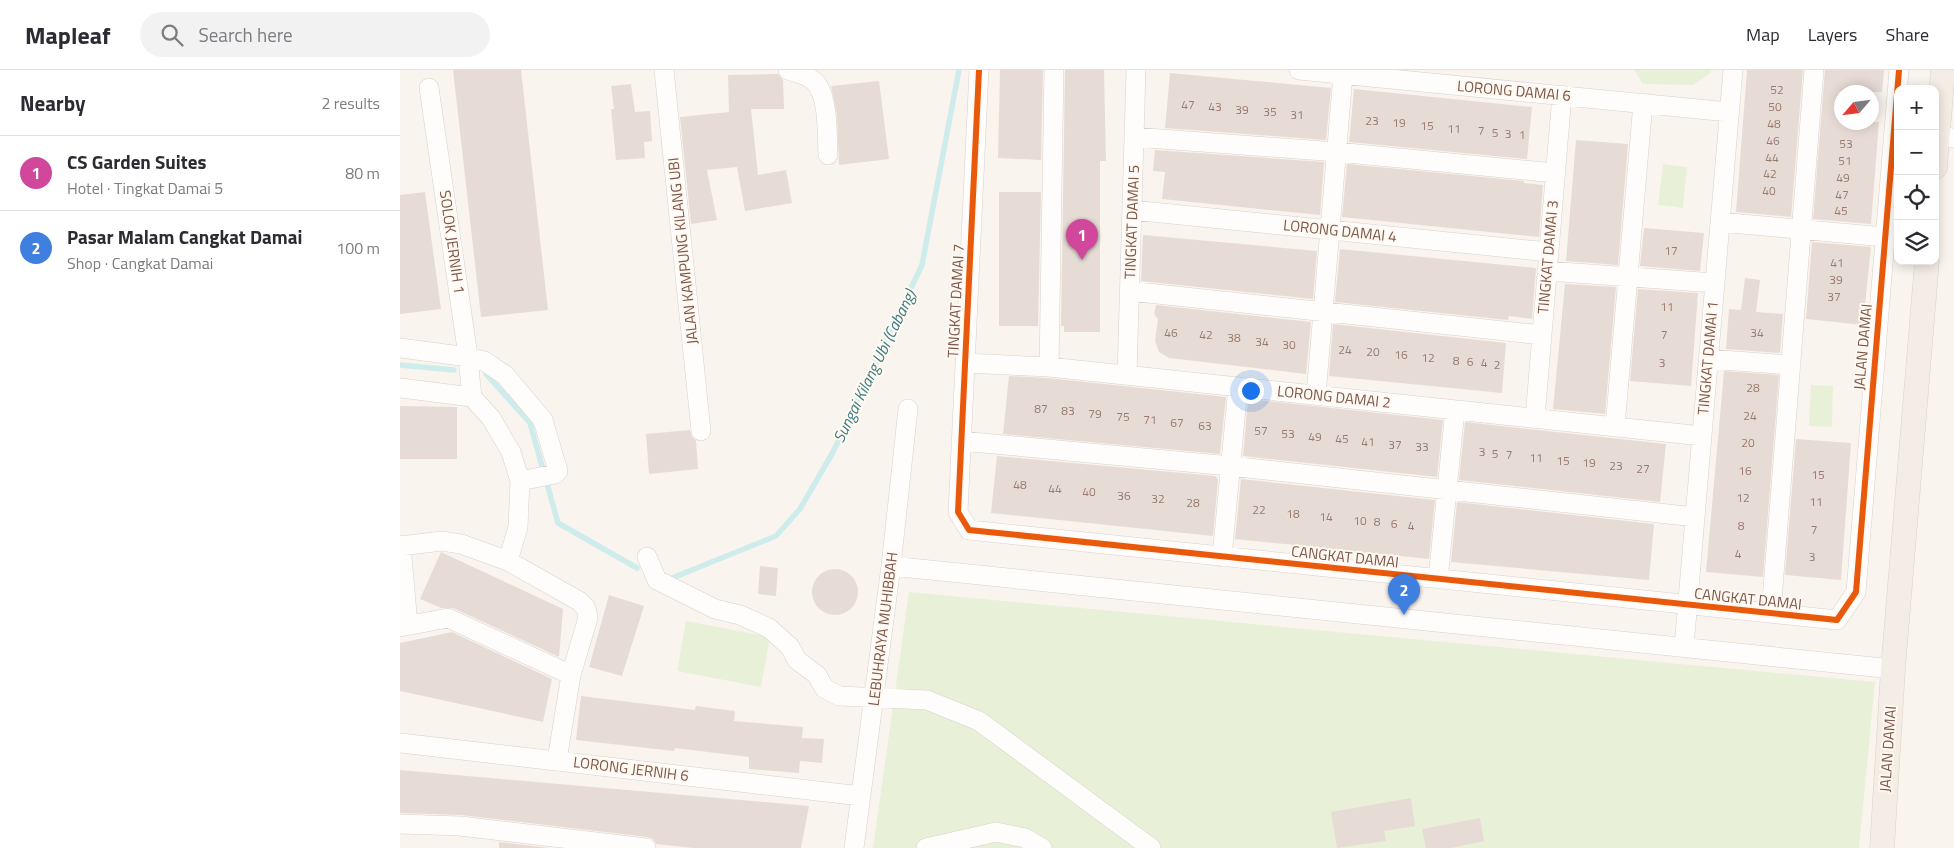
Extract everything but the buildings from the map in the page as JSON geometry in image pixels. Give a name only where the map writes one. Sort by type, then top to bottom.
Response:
[{"type":"main road","points":[[1939,156],[1946,137],[1943,70]]},
{"type":"main road","name":"JALAN DAMAI","points":[[1882,848],[1893,670],[1927,265]]},
{"type":"street","name":"JALAN KAMPUNG KILANG UBI","points":[[664,70],[701,431]]},
{"type":"street","points":[[788,70],[813,79],[819,87],[824,98],[828,155]]},
{"type":"street","name":"TINGKAT DAMAI 7","points":[[969,530],[958,512],[979,70]]},
{"type":"street","points":[[1049,366],[1054,70]]},
{"type":"street","name":"TINGKAT DAMAI 5","points":[[1127,375],[1136,70]]},
{"type":"street","name":"LORONG DAMAI 6","points":[[1299,70],[1729,112]]},
{"type":"street","name":"TINGKAT DAMAI 1","points":[[1684,647],[1733,70]]},
{"type":"street","points":[[1771,613],[1814,70]]},
{"type":"street","name":"JALAN DAMAI","points":[[1837,620],[1856,592],[1899,70]]},
{"type":"street","points":[[1316,395],[1343,74]]},
{"type":"street","name":"SOLOK JERNIH 1","points":[[429,88],[468,357],[472,397]]},
{"type":"street","name":"TINGKAT DAMAI 3","points":[[1535,418],[1562,96]]},
{"type":"street","points":[[1615,427],[1643,103]]},
{"type":"street","points":[[1134,137],[1337,152],[1555,173]]},
{"type":"street","name":"LORONG DAMAI 4","points":[[1132,210],[1549,252]]},
{"type":"street","points":[[1720,222],[1885,236]]},
{"type":"street","points":[[1547,271],[1715,283]]},
{"type":"street","points":[[1129,291],[1542,334]]},
{"type":"street","points":[[400,348],[468,357],[484,361],[505,375],[543,420],[558,471],[555,474],[522,480]]},
{"type":"street","points":[[1708,359],[1791,365]]},
{"type":"street","name":"LORONG DAMAI 2","points":[[965,363],[1049,366],[1702,436]]},
{"type":"street","points":[[1222,557],[1238,387]]},
{"type":"street","points":[[400,388],[472,397],[491,418],[512,452],[522,480],[518,527],[508,560]]},
{"type":"street","name":"LEBUHRAYA MUHIBBAH","points":[[854,848],[891,566],[908,409]]},
{"type":"street","points":[[1438,579],[1455,410]]},
{"type":"street","points":[[961,441],[1230,466],[1695,517]]},
{"type":"street","name":"CANGKAT DAMAI","points":[[969,530],[1837,620]]},
{"type":"street","points":[[558,760],[571,675],[588,618],[586,608],[579,600],[508,560],[462,544],[442,540],[400,546],[404,626],[448,618],[571,675]]},
{"type":"street","points":[[647,557],[657,580],[715,609],[740,615],[768,628],[790,646],[797,660],[817,675],[824,688],[839,696],[927,700],[979,721],[1151,848]]},
{"type":"street","points":[[891,566],[1893,670]]},
{"type":"street","name":"LORONG JERNIH 6","points":[[400,743],[861,796]]},
{"type":"street","points":[[400,824],[460,826],[646,848]]},
{"type":"street","points":[[926,848],[996,832],[1025,838],[1042,848]]},
{"type":"green space","points":[[1634,70],[1711,70],[1711,73],[1693,85],[1643,84]]},
{"type":"green space","points":[[1663,164],[1687,167],[1683,208],[1658,205]]},
{"type":"green space","points":[[1811,385],[1833,386],[1832,427],[1809,426]]},
{"type":"green space","points":[[909,592],[1875,682],[1859,848],[873,848]]},
{"type":"green space","points":[[686,621],[770,637],[761,687],[677,671]]},
{"type":"waterway","name":"Sungai Kilang Ubi (Cabang)","points":[[672,578],[776,536],[800,509],[833,452],[922,265],[959,70]]},
{"type":"waterway","name":"Sungai Kilang Ubi (Cabang)","points":[[400,365],[454,370]]},
{"type":"waterway","name":"Sungai Kilang Ubi (Cabang)","points":[[486,374],[530,423],[558,523],[637,568]]},
{"type":"cycle path","points":[[979,70],[958,512],[969,530],[1837,620],[1856,592],[1899,70]]},
{"type":"place","name":"CS Garden Suites","points":[[1082,260]]},
{"type":"place","name":"Pasar Malam Cangkat Damai","points":[[1404,615]]}]
